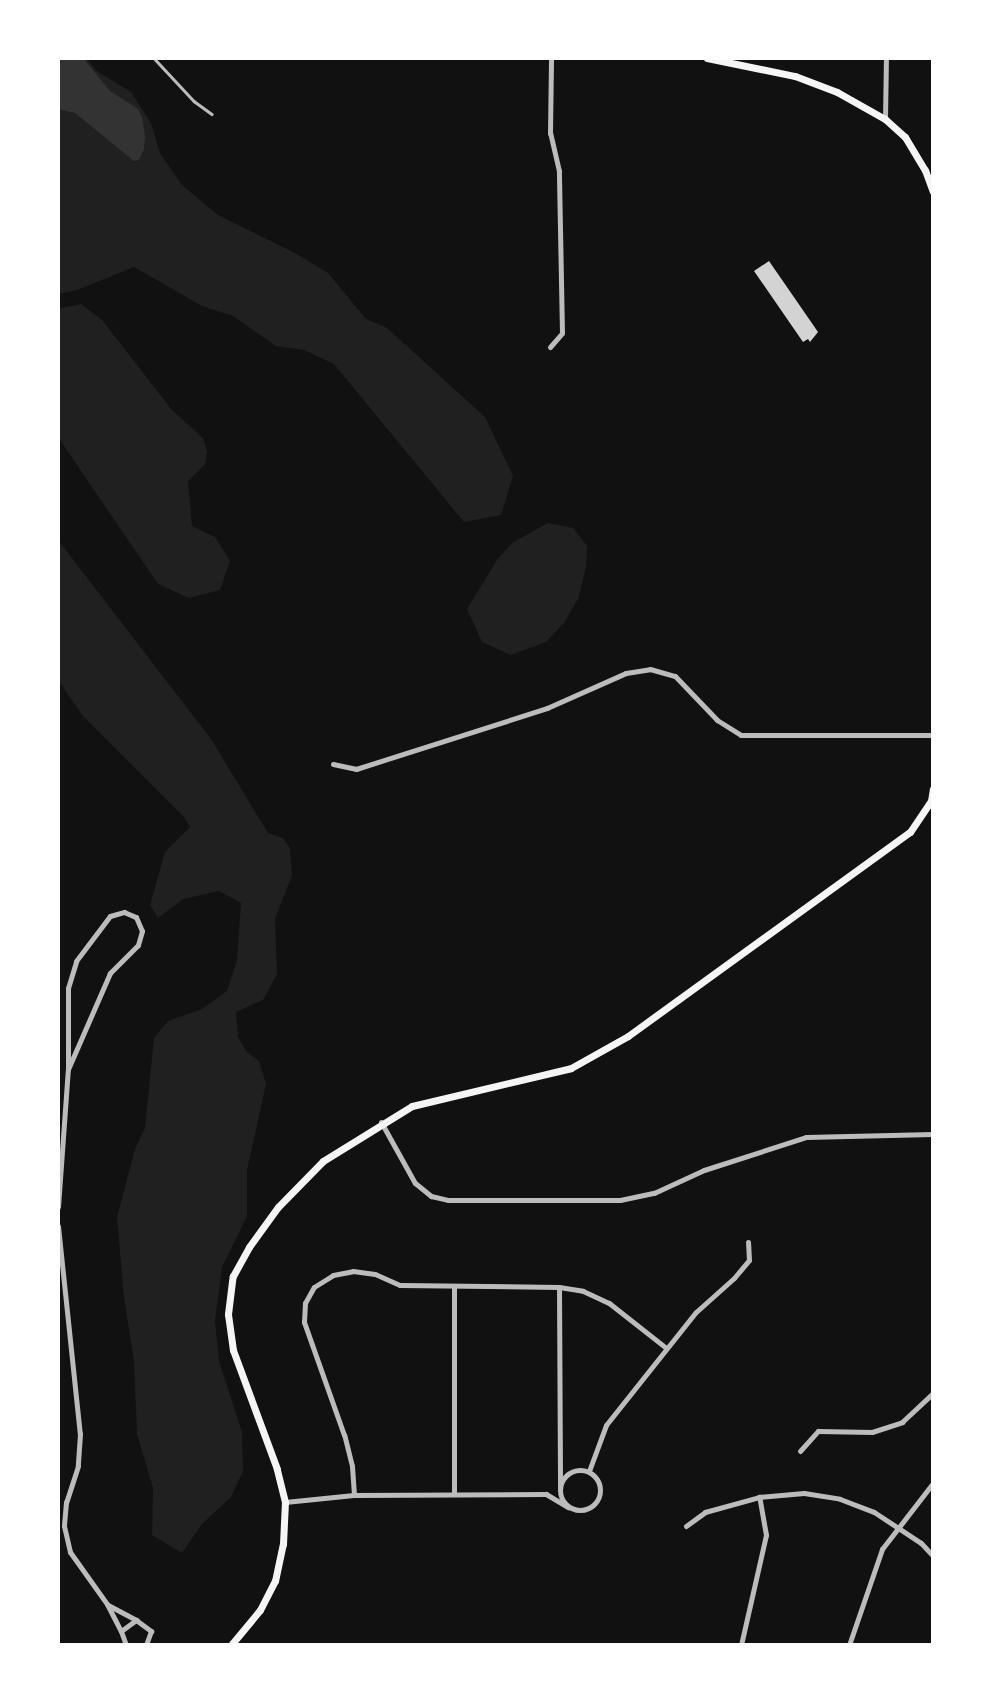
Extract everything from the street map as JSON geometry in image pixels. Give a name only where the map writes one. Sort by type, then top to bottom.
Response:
[{"type":"main road","points":[[707,58],[795,76],[837,92],[885,119],[905,137],[925,170],[933,192]]},
{"type":"main road","points":[[231,1645],[260,1610],[275,1581],[283,1545],[285,1502],[276,1469],[233,1350],[228,1314],[233,1276],[249,1247],[278,1207],[323,1161],[381,1122],[412,1106],[531,1080],[571,1068],[597,1056],[910,832],[931,801],[933,789]]},
{"type":"street","points":[[550,347],[562,333],[559,171],[550,133],[551,58]]},
{"type":"street","points":[[885,119],[886,58]]},
{"type":"street","points":[[333,764],[356,769],[547,708],[626,673],[650,668],[674,676],[717,720],[741,735],[933,735]]},
{"type":"street","points":[[58,1207],[68,1069],[68,988],[76,961],[110,916],[124,912],[136,917],[142,931],[138,945],[110,973],[68,1069]]},
{"type":"street","points":[[381,1122],[415,1183],[431,1196],[448,1200],[621,1200],[654,1193],[704,1170],[806,1137],[933,1134]]},
{"type":"street","points":[[58,1226],[80,1434],[78,1466],[66,1502],[64,1526],[70,1552],[107,1604],[126,1645]]},
{"type":"street","points":[[589,1471],[606,1425],[665,1347],[696,1312],[734,1279],[749,1260],[748,1242]]},
{"type":"street","points":[[354,1495],[352,1466],[344,1435],[304,1322],[304,1303],[314,1287],[333,1275],[353,1271],[375,1274],[400,1285],[559,1287],[583,1291],[609,1303],[665,1347]]},
{"type":"street","points":[[454,1286],[454,1494]]},
{"type":"street","points":[[559,1287],[560,1488],[568,1507]]},
{"type":"street","points":[[800,1451],[818,1431],[872,1432],[902,1422],[933,1393]]},
{"type":"street","points":[[285,1502],[354,1495],[546,1494],[581,1511],[596,1504],[601,1488],[599,1481],[589,1471],[570,1472],[560,1488]]},
{"type":"street","points":[[849,1645],[883,1549],[933,1483]]},
{"type":"street","points":[[686,1526],[705,1512],[759,1497],[804,1493],[840,1499],[874,1511],[898,1526],[933,1556]]},
{"type":"street","points":[[741,1645],[766,1535],[759,1497]]},
{"type":"street","points":[[107,1604],[151,1631],[146,1645]]},
{"type":"street","points":[[121,1631],[136,1620]]},
{"type":"lane","points":[[154,58],[194,101],[212,114]]},
{"type":"shaded area","points":[[58,58],[86,58],[97,71],[131,92],[151,123],[160,153],[182,185],[218,215],[295,253],[328,273],[366,319],[387,328],[485,417],[513,476],[501,515],[464,522],[334,364],[304,350],[276,346],[233,316],[202,306],[134,267],[77,290],[58,294]]},
{"type":"shaded area","points":[[58,58],[83,58],[110,91],[138,109],[145,136],[144,149],[139,160],[134,161],[75,113],[58,109]]},
{"type":"shaded area","points":[[81,304],[102,320],[172,410],[203,438],[207,452],[205,464],[188,481],[192,526],[215,537],[230,561],[220,590],[189,598],[158,584],[58,437],[58,309]]},
{"type":"shaded area","points":[[548,523],[573,528],[587,546],[586,567],[578,599],[564,623],[546,642],[511,655],[482,642],[467,609],[497,560],[512,543]]},
{"type":"shaded area","points":[[58,540],[211,739],[268,833],[283,838],[290,848],[292,875],[275,919],[277,974],[263,1000],[236,1012],[238,1037],[247,1052],[259,1061],[266,1084],[247,1170],[247,1216],[222,1267],[215,1321],[219,1361],[242,1432],[243,1471],[231,1497],[202,1524],[182,1553],[152,1535],[153,1488],[137,1434],[134,1360],[124,1298],[117,1217],[135,1149],[145,1128],[154,1038],[168,1021],[202,1009],[227,991],[237,960],[241,903],[219,891],[183,899],[158,918],[150,905],[165,852],[190,827],[184,817],[83,716],[58,680]]},
{"type":"building","points":[[769,261],[818,332],[810,342],[808,339],[803,342],[754,271]]}]
